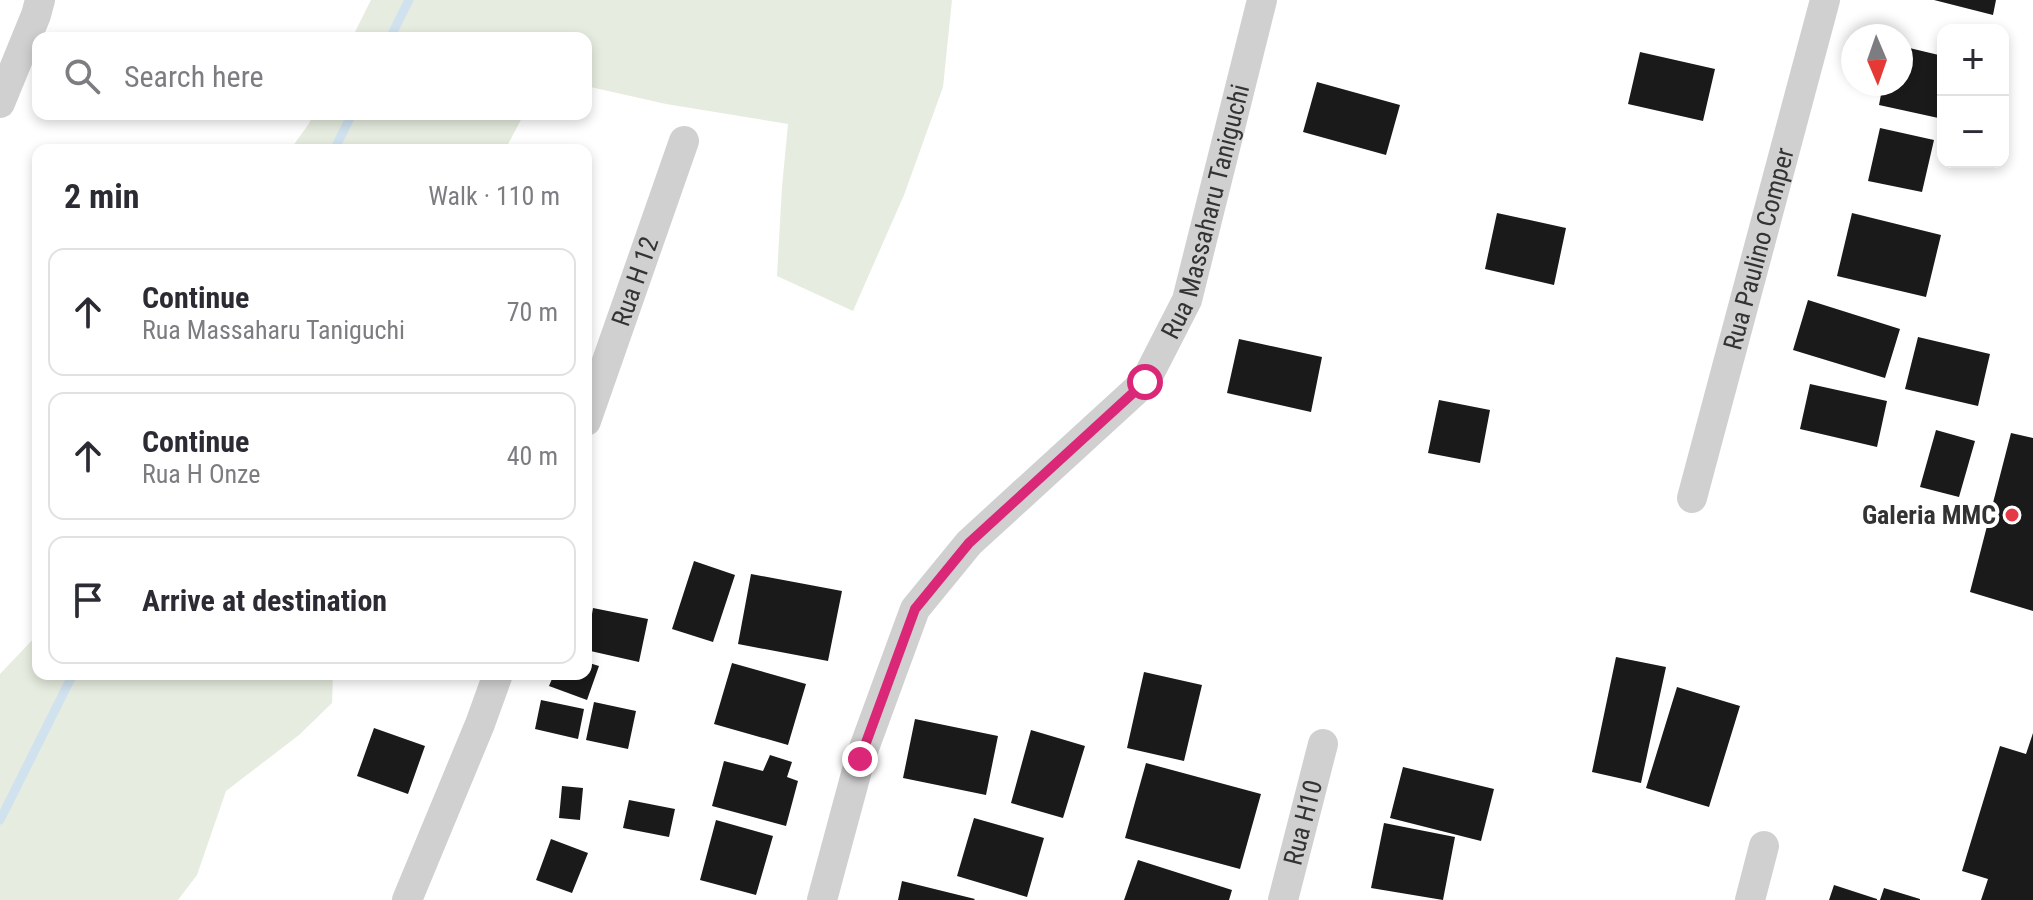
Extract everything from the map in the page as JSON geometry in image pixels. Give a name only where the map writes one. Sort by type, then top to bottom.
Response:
[{"type":"street","points":[[0,103],[40,0]]},
{"type":"street","name":"Rua Massaharu Taniguchi","points":[[822,900],[860,759],[915,609],[969,543],[1145,382],[1187,300],[1262,0]]},
{"type":"street","name":"Rua Paulino Comper","points":[[1692,498],[1825,0]]},
{"type":"street","name":"Rua H 12","points":[[592,404],[684,141]]},
{"type":"street","points":[[407,900],[496,680]]},
{"type":"street","name":"Rua H10","points":[[1283,900],[1323,744]]},
{"type":"street","points":[[1750,900],[1764,846]]},
{"type":"shaded area","points":[[371,0],[952,0],[943,87],[904,195],[853,311],[777,276],[788,124],[666,104],[592,87],[592,32],[355,32]]},
{"type":"shaded area","points":[[311,120],[521,120],[508,144],[294,144]]},
{"type":"shaded area","points":[[32,640],[32,680],[333,680],[332,703],[299,735],[226,791],[197,875],[178,900],[0,900],[0,674]]},
{"type":"building","points":[[1934,0],[1996,0],[1993,15]]},
{"type":"building","points":[[1913,49],[1937,55],[1937,118],[1879,105],[1881,96],[1913,96]]},
{"type":"building","points":[[1640,52],[1715,69],[1703,121],[1628,104]]},
{"type":"building","points":[[1317,82],[1400,105],[1386,155],[1303,132]]},
{"type":"building","points":[[1880,128],[1934,140],[1922,192],[1868,181]]},
{"type":"building","points":[[1497,213],[1566,228],[1554,285],[1485,269]]},
{"type":"building","points":[[1852,213],[1941,235],[1926,297],[1837,276]]},
{"type":"building","points":[[1808,300],[1900,329],[1885,378],[1793,350]]},
{"type":"building","points":[[1918,337],[1990,354],[1978,406],[1905,389]]},
{"type":"building","points":[[1239,339],[1322,357],[1311,412],[1227,393]]},
{"type":"building","points":[[1810,384],[1887,401],[1877,447],[1800,429]]},
{"type":"building","points":[[1439,400],[1490,410],[1480,463],[1428,453]]},
{"type":"building","points":[[1936,430],[1975,441],[1959,497],[1920,487]]},
{"type":"building","name":"Galeria MMC","points":[[2011,433],[2033,438],[2033,611],[1970,592]]},
{"type":"building","points":[[694,561],[735,575],[713,642],[672,629]]},
{"type":"building","points":[[751,574],[842,591],[828,661],[738,644]]},
{"type":"building","points":[[593,608],[648,619],[639,662],[592,651]]},
{"type":"building","points":[[1616,657],[1666,667],[1641,783],[1592,772]]},
{"type":"building","points":[[732,663],[806,684],[788,745],[714,724]]},
{"type":"building","points":[[592,664],[599,666],[587,700],[549,686],[552,680],[592,680]]},
{"type":"building","points":[[1144,672],[1202,685],[1184,761],[1127,748]]},
{"type":"building","points":[[1677,687],[1740,706],[1709,807],[1646,788]]},
{"type":"building","points":[[541,700],[584,709],[578,739],[535,729]]},
{"type":"building","points":[[594,702],[636,711],[628,749],[586,740]]},
{"type":"building","points":[[915,719],[998,736],[986,795],[903,778]]},
{"type":"building","points":[[374,728],[425,746],[408,794],[357,776]]},
{"type":"building","points":[[1031,730],[1085,746],[1063,818],[1011,803]]},
{"type":"building","points":[[2033,733],[2033,900],[1981,900],[1988,879],[1962,871],[2000,746],[2026,754]]},
{"type":"building","points":[[770,755],[792,762],[787,777],[798,781],[786,826],[712,806],[724,761],[763,771]]},
{"type":"building","points":[[1146,763],[1261,794],[1240,869],[1125,838]]},
{"type":"building","points":[[1403,767],[1494,789],[1481,841],[1390,818]]},
{"type":"building","points":[[562,786],[583,788],[580,820],[559,818]]},
{"type":"building","points":[[629,800],[675,809],[669,837],[623,828]]},
{"type":"building","points":[[974,818],[1044,838],[1027,897],[957,876]]},
{"type":"building","points":[[716,820],[773,836],[756,895],[700,880]]},
{"type":"building","points":[[1384,823],[1455,837],[1443,900],[1371,888]]},
{"type":"building","points":[[551,839],[588,853],[572,893],[536,880]]},
{"type":"building","points":[[1138,860],[1232,890],[1229,900],[1124,900]]},
{"type":"building","points":[[902,881],[975,899],[898,900]]},
{"type":"building","points":[[1834,885],[1877,899],[1877,900],[1829,900]]},
{"type":"building","points":[[1884,888],[1920,899],[1920,900],[1880,900]]},
{"type":"waterway","points":[[393,32],[409,0]]},
{"type":"waterway","points":[[337,144],[349,120]]},
{"type":"waterway","points":[[0,820],[70,680]]},
{"type":"place","name":"Galeria MMC","points":[[2012,515]]},
{"type":"route","points":[[860,759],[915,609],[969,543],[1145,382]]}]
